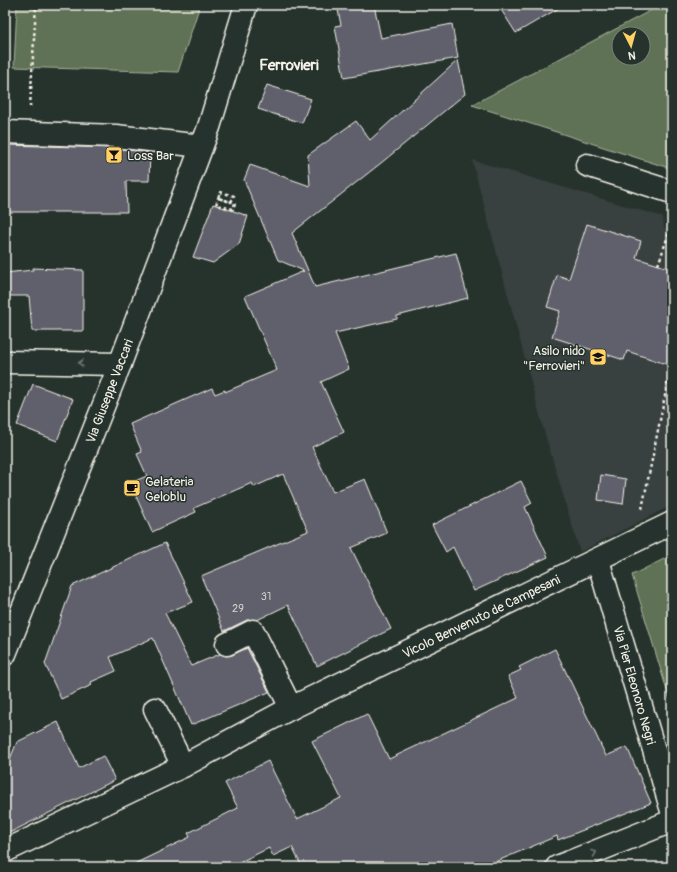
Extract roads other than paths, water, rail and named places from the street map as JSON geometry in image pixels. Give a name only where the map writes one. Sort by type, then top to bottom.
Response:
[{"type":"street","name":"Via Giuseppe Vaccari","points":[[5,654],[120,364],[209,126],[246,5]]},
{"type":"street","points":[[5,132],[116,136],[201,146]]},
{"type":"street","points":[[587,165],[672,192]]},
{"type":"street","points":[[5,362],[120,364]]},
{"type":"street","name":"Vicolo Benvenuto de Campesani","points":[[5,851],[182,766],[291,708],[672,523]]},
{"type":"street","name":"Via Pier Eleonoro Negri","points":[[598,560],[672,811]]},
{"type":"street","points":[[227,644],[253,631],[291,708]]},
{"type":"street","points":[[156,709],[182,766]]},
{"type":"street","points":[[557,867],[672,821]]},
{"type":"place","name":"Loss Bar","points":[[114,155]]},
{"type":"place","name":"Asilo nido \"Ferrovieri\"","points":[[598,357]]},
{"type":"place","name":"Gelateria Geloblu","points":[[132,488]]},
{"type":"district","name":"Ferrovieri","points":[[289,65]]}]
